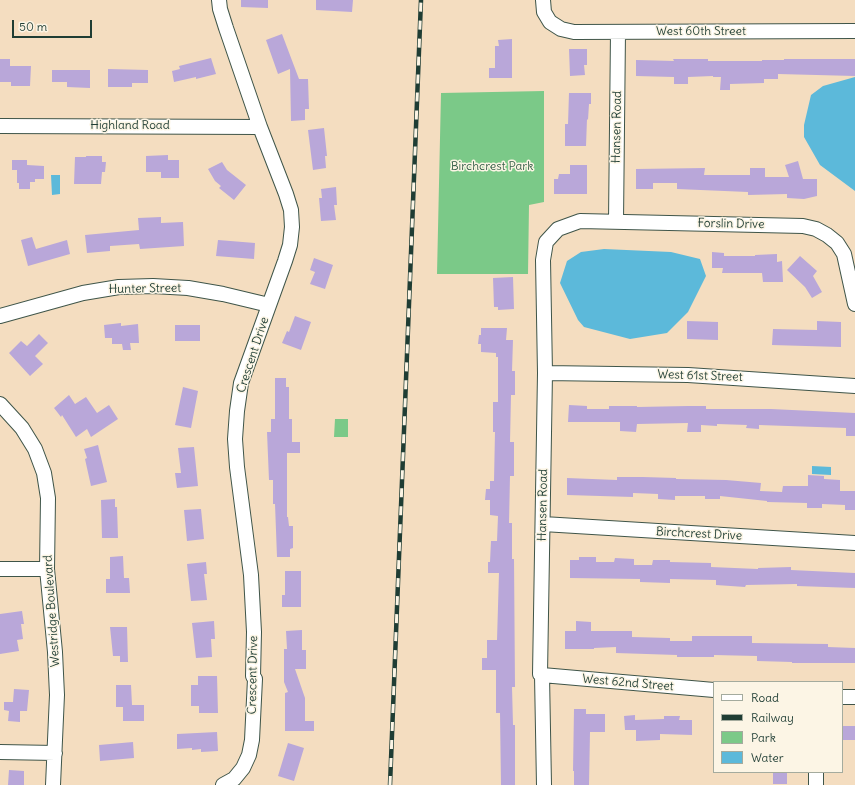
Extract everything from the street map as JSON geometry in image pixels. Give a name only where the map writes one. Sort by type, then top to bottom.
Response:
[{"type":"street","name":"Crescent Drive","points":[[219,0],[224,22],[260,127],[286,194],[291,210],[292,227],[290,245],[285,261],[241,383],[237,411],[235,439],[237,467],[251,575],[253,604],[253,676],[255,679],[252,740],[249,755],[243,768],[234,778],[223,785]]},
{"type":"street","name":"West 60th Street","points":[[543,0],[544,12],[550,22],[561,30],[574,32],[855,31]]},
{"type":"street","name":"Hansen Road","points":[[616,222],[618,32]]},
{"type":"street","name":"Highland Road","points":[[0,126],[260,127]]},
{"type":"street","name":"Forslin Drive","points":[[558,229],[580,221],[803,226],[816,229],[828,234],[837,242],[844,254],[855,304]]},
{"type":"street","name":"Hansen Road","points":[[544,785],[542,676],[540,674],[545,373],[543,260],[546,242],[558,229]]},
{"type":"street","name":"Hunter Street","points":[[0,316],[83,293],[126,287],[153,286],[188,288],[223,294],[268,305]]},
{"type":"street","name":"West 61st Street","points":[[545,373],[688,375],[855,386]]},
{"type":"street","name":"Westridge Boulevard","points":[[0,404],[22,428],[34,449],[44,473],[48,498],[47,569],[55,652],[57,695],[53,785]]},
{"type":"street","name":"Birchcrest Drive","points":[[543,524],[855,543]]},
{"type":"street","points":[[0,569],[47,569]]},
{"type":"street","name":"West 62nd Street","points":[[542,676],[713,690]]},
{"type":"street","points":[[843,697],[855,697]]},
{"type":"street","points":[[0,752],[55,753]]},
{"type":"street","points":[[816,773],[816,785]]},
{"type":"green space","name":"Birchcrest Park","points":[[544,91],[544,202],[529,205],[528,274],[437,274],[441,93]]},
{"type":"green space","points":[[335,419],[348,419],[348,437],[334,437]]},
{"type":"water","points":[[855,77],[855,191],[820,165],[804,137],[804,125],[811,95],[823,86]]},
{"type":"water","points":[[51,175],[60,175],[60,194],[52,195]]},
{"type":"water","points":[[604,249],[671,252],[700,259],[706,276],[688,312],[667,333],[630,339],[584,327],[578,320],[560,283],[567,261],[581,252]]},
{"type":"water","points":[[812,466],[831,467],[831,475],[812,474]]},
{"type":"building","points":[[241,0],[268,0],[268,8],[241,7]]},
{"type":"building","points":[[316,0],[353,0],[352,12],[316,10]]},
{"type":"building","points":[[282,34],[299,79],[308,79],[309,109],[305,109],[305,120],[291,121],[290,69],[278,74],[266,40]]},
{"type":"building","points":[[512,39],[512,78],[489,78],[489,68],[495,68],[495,46],[499,46],[498,40]]},
{"type":"building","points":[[569,49],[587,49],[587,65],[584,65],[585,75],[570,76]]},
{"type":"building","points":[[211,58],[216,74],[174,82],[172,71],[180,69],[179,66]]},
{"type":"building","points":[[0,59],[10,59],[10,66],[31,66],[30,86],[11,86],[11,82],[0,82]]},
{"type":"building","points":[[673,59],[708,59],[708,61],[762,61],[784,59],[855,59],[855,76],[778,74],[778,79],[764,79],[764,83],[730,84],[730,90],[720,90],[721,77],[688,77],[688,84],[674,84],[674,77],[636,76],[636,60],[674,61]]},
{"type":"building","points":[[108,69],[148,70],[148,83],[132,83],[132,87],[108,87]]},
{"type":"building","points":[[52,70],[90,70],[90,88],[67,87],[67,82],[52,82]]},
{"type":"building","points":[[569,93],[591,93],[591,104],[589,104],[588,120],[587,119],[586,146],[565,146],[565,124],[568,124]]},
{"type":"building","points":[[324,128],[327,156],[325,156],[326,168],[313,170],[308,130]]},
{"type":"building","points":[[168,155],[168,160],[179,160],[179,178],[161,178],[161,172],[146,172],[146,156]]},
{"type":"building","points":[[102,156],[102,162],[106,162],[105,172],[102,172],[101,184],[74,184],[75,157]]},
{"type":"building","points":[[12,160],[27,160],[27,165],[44,166],[44,179],[35,179],[35,182],[30,182],[30,189],[19,189],[19,183],[17,183],[17,170],[12,170]]},
{"type":"building","points":[[798,161],[803,179],[817,179],[817,196],[804,199],[787,198],[787,194],[748,195],[748,192],[677,189],[677,183],[653,183],[653,189],[636,189],[636,169],[705,168],[704,175],[750,175],[750,168],[765,168],[765,177],[789,177],[785,165]]},
{"type":"building","points":[[222,162],[227,170],[246,185],[234,200],[219,188],[221,186],[215,181],[208,169]]},
{"type":"building","points":[[570,165],[587,165],[587,194],[554,194],[554,179],[558,179],[559,174],[570,174]]},
{"type":"building","points":[[336,187],[337,205],[334,205],[336,220],[321,221],[319,198],[322,198],[321,189]]},
{"type":"building","points":[[161,217],[161,223],[183,222],[184,246],[140,249],[139,244],[110,246],[110,251],[87,253],[85,235],[139,230],[138,218]]},
{"type":"building","points":[[32,237],[36,249],[67,240],[70,254],[28,266],[21,240]]},
{"type":"building","points":[[218,240],[255,243],[254,259],[216,256]]},
{"type":"building","points":[[712,252],[724,253],[724,256],[777,254],[777,262],[782,261],[783,282],[763,282],[762,273],[722,273],[723,268],[712,268]]},
{"type":"building","points":[[800,256],[817,271],[813,276],[822,292],[812,298],[805,287],[787,270]]},
{"type":"building","points":[[314,258],[333,265],[325,289],[310,284],[315,272],[310,270]]},
{"type":"building","points":[[513,277],[514,309],[498,310],[498,307],[494,307],[493,278]]},
{"type":"building","points":[[295,316],[311,322],[301,350],[282,343],[287,331],[289,332]]},
{"type":"building","points":[[687,321],[718,322],[718,340],[687,339]]},
{"type":"building","points":[[817,321],[841,322],[841,347],[772,345],[773,329],[817,330]]},
{"type":"building","points":[[121,323],[121,326],[138,324],[139,343],[130,343],[131,350],[123,350],[122,344],[112,344],[112,338],[105,338],[104,325]]},
{"type":"building","points":[[175,325],[200,325],[200,341],[175,341]]},
{"type":"building","points":[[481,328],[507,328],[506,340],[513,340],[512,371],[515,371],[515,395],[511,395],[510,442],[514,442],[514,476],[510,476],[509,523],[512,523],[512,559],[514,559],[515,687],[512,687],[513,725],[515,725],[515,785],[501,785],[500,713],[496,713],[496,670],[482,670],[482,658],[487,658],[487,640],[497,640],[499,573],[488,573],[491,541],[497,541],[498,516],[490,515],[490,500],[485,500],[486,489],[490,489],[490,481],[494,481],[495,432],[493,432],[493,402],[498,402],[498,357],[496,357],[496,353],[481,352],[481,344],[478,344],[479,335],[481,335]]},
{"type":"building","points":[[39,334],[48,343],[35,356],[43,364],[30,376],[9,353],[21,341],[27,346]]},
{"type":"building","points":[[275,378],[286,378],[286,387],[289,387],[289,419],[292,419],[292,442],[300,442],[300,453],[287,453],[287,517],[289,526],[293,526],[293,548],[290,549],[290,557],[277,557],[275,504],[273,504],[273,480],[269,480],[267,432],[271,432],[271,419],[275,419]]},
{"type":"building","points":[[183,387],[198,391],[191,428],[175,425]]},
{"type":"building","points":[[69,395],[75,404],[86,397],[97,413],[109,405],[118,419],[91,437],[87,429],[76,437],[62,415],[61,417],[54,408]]},
{"type":"building","points":[[569,405],[587,406],[587,409],[609,409],[609,406],[706,406],[706,409],[771,409],[855,413],[855,436],[846,436],[846,428],[759,425],[759,429],[746,428],[747,425],[717,424],[717,426],[701,425],[701,432],[687,432],[688,423],[637,424],[636,432],[620,431],[620,422],[568,422]]},
{"type":"building","points":[[98,445],[107,482],[91,486],[85,459],[87,458],[84,449]]},
{"type":"building","points":[[194,447],[198,486],[177,488],[175,473],[181,473],[178,448]]},
{"type":"building","points":[[808,475],[824,476],[824,479],[840,480],[840,491],[855,491],[855,510],[845,510],[845,505],[822,504],[822,508],[807,508],[807,503],[767,502],[720,496],[720,499],[705,499],[705,496],[675,496],[675,500],[658,499],[658,494],[633,493],[633,497],[567,495],[567,478],[617,480],[617,477],[643,477],[726,480],[761,483],[760,491],[782,492],[783,486],[808,486]]},
{"type":"building","points":[[115,499],[115,507],[117,507],[118,538],[102,538],[101,500]]},
{"type":"building","points":[[201,509],[204,539],[187,541],[184,510]]},
{"type":"building","points":[[123,556],[124,578],[129,578],[130,593],[106,593],[106,579],[110,579],[110,557]]},
{"type":"building","points":[[579,557],[596,557],[596,562],[614,562],[615,558],[634,559],[634,565],[652,565],[653,560],[670,560],[670,562],[711,563],[711,567],[758,569],[791,567],[791,570],[855,573],[855,588],[797,586],[797,584],[746,585],[745,587],[716,585],[716,580],[670,579],[670,583],[640,582],[640,579],[570,578],[570,560],[579,560]]},
{"type":"building","points":[[206,562],[207,574],[204,574],[207,600],[191,601],[187,564]]},
{"type":"building","points":[[285,571],[301,571],[301,607],[282,607],[282,595],[285,595]]},
{"type":"building","points":[[22,611],[24,624],[21,624],[23,639],[17,640],[19,651],[0,654],[0,614]]},
{"type":"building","points":[[214,621],[215,639],[211,639],[212,657],[196,658],[192,623]]},
{"type":"building","points":[[576,621],[591,622],[591,631],[632,631],[632,637],[670,638],[670,641],[692,641],[692,636],[752,636],[752,643],[828,644],[828,647],[855,648],[855,663],[792,663],[757,661],[757,656],[714,655],[714,657],[677,657],[677,655],[616,653],[616,647],[565,649],[565,631],[576,631]]},
{"type":"building","points":[[110,627],[127,627],[128,662],[120,662],[120,656],[113,656]]},
{"type":"building","points":[[302,630],[302,650],[306,650],[306,669],[295,669],[305,698],[305,721],[314,721],[314,731],[285,731],[285,693],[288,692],[284,682],[284,649],[287,649],[286,631]]},
{"type":"building","points":[[198,676],[217,676],[218,713],[199,713],[199,706],[191,706],[191,685],[198,685]]},
{"type":"building","points":[[116,685],[131,685],[132,705],[144,705],[144,721],[123,721],[123,707],[116,707]]},
{"type":"building","points":[[14,689],[29,690],[27,711],[20,711],[20,722],[8,721],[9,711],[4,710],[4,702],[13,702]]},
{"type":"building","points":[[574,709],[586,709],[586,714],[605,714],[605,732],[590,732],[589,785],[574,785]]},
{"type":"building","points":[[635,715],[635,720],[664,719],[664,716],[680,716],[679,720],[692,720],[692,735],[660,734],[660,740],[636,741],[636,730],[625,730],[624,716]]},
{"type":"building","points":[[843,726],[855,726],[855,740],[843,740]]},
{"type":"building","points":[[217,732],[218,751],[201,752],[201,749],[177,749],[177,734]]},
{"type":"building","points":[[133,742],[134,758],[100,761],[99,745]]},
{"type":"building","points":[[288,743],[304,748],[294,781],[278,776]]},
{"type":"building","points":[[9,770],[24,771],[24,785],[8,785]]},
{"type":"building","points":[[773,773],[787,773],[787,784],[773,784]]},
{"type":"railway","points":[[390,785],[421,0]]}]
